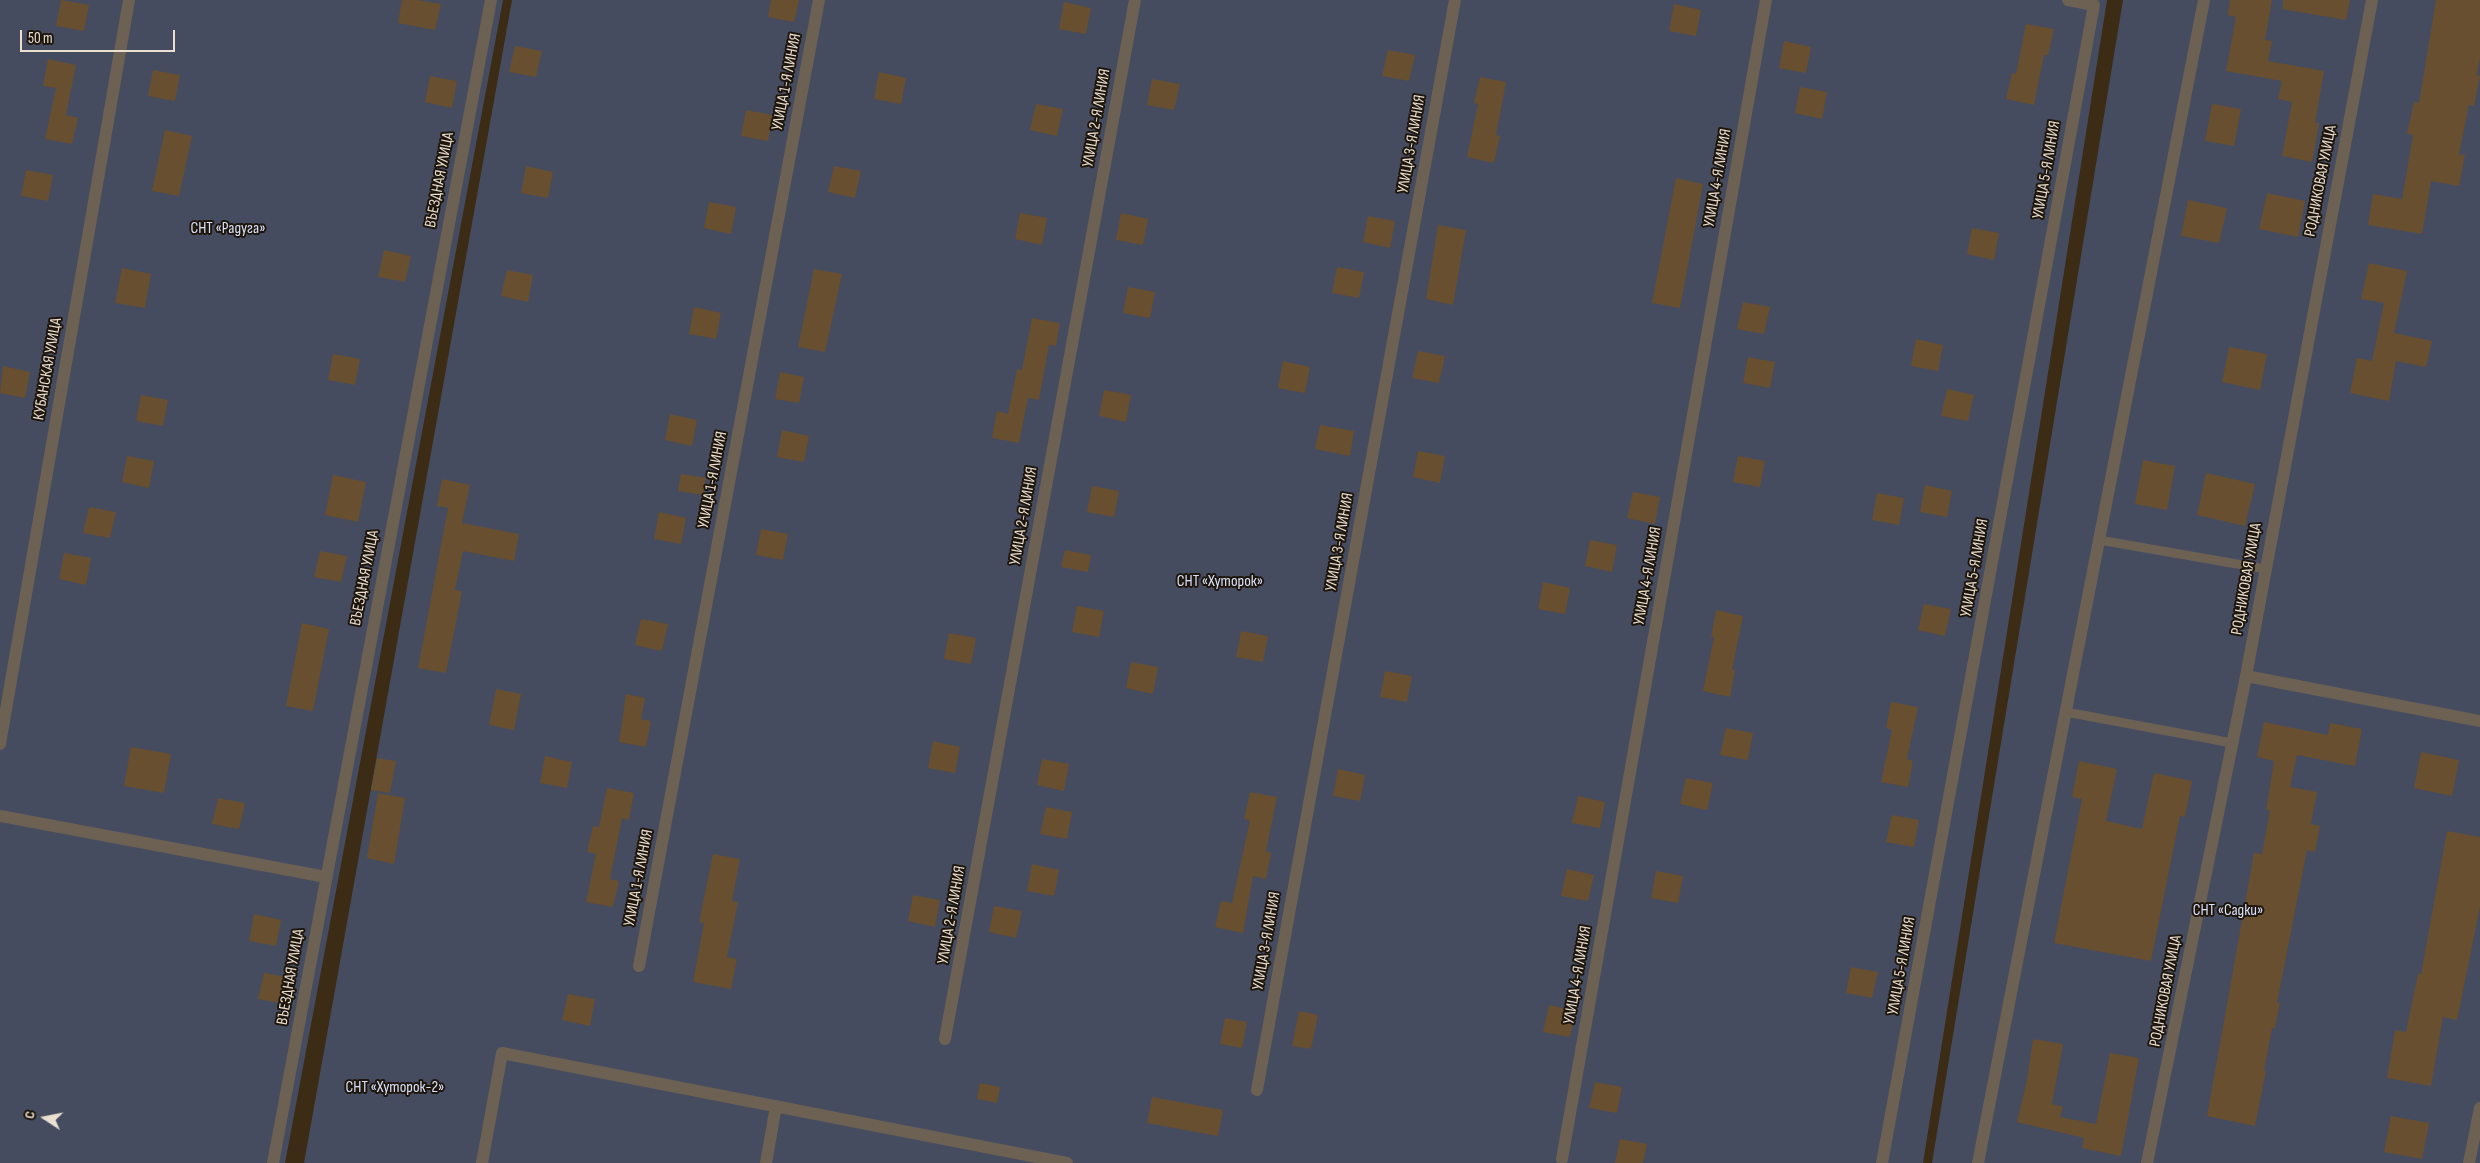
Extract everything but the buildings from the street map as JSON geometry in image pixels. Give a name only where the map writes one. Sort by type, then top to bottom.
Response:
[{"type":"street","name":"КУБАНСКАЯ УЛИЦА","points":[[0,744],[129,0]]},
{"type":"street","name":"ВЪЕЗДНАЯ УЛИЦА","points":[[273,1163],[491,0]]},
{"type":"street","name":"УЛИЦА 1-Я ЛИНИЯ","points":[[639,966],[819,0]]},
{"type":"street","name":"УЛИЦА 2-Я ЛИНИЯ","points":[[946,1038],[1135,0]]},
{"type":"street","name":"УЛИЦА 3-Я ЛИНИЯ","points":[[1257,1090],[1455,0]]},
{"type":"street","name":"УЛИЦА 4-Я ЛИНИЯ","points":[[1562,1158],[1766,0]]},
{"type":"street","name":"УЛИЦА 5-Я ЛИНИЯ","points":[[1882,1163],[2094,5],[2068,0]]},
{"type":"street","points":[[1978,1163],[2204,0]]},
{"type":"street","name":"РОДНИКОВАЯ УЛИЦА","points":[[2147,1163],[2246,676],[2372,0]]},
{"type":"street","points":[[2246,676],[2480,720]]},
{"type":"street","points":[[0,816],[326,878]]},
{"type":"street","points":[[482,1163],[502,1052],[1044,1161],[1067,1163]]},
{"type":"street","points":[[766,1163],[776,1106]]},
{"type":"street","points":[[2469,1163],[2480,1108]]},
{"type":"lane","points":[[2099,540],[2266,569]]},
{"type":"lane","points":[[2066,712],[2232,743]]},
{"type":"green space","name":"СНТ «Радуга»","points":[[0,0],[503,0],[285,1163],[0,1163]]},
{"type":"green space","name":"СНТ «Хуторок»","points":[[512,0],[2107,0],[1923,1163],[304,1163]]},
{"type":"green space","name":"СНТ «Садки»","points":[[2123,0],[2480,0],[2480,1163],[1932,1163]]},
{"type":"park label","name":"СНТ «Хуторок-2»","points":[[395,1088]]}]
